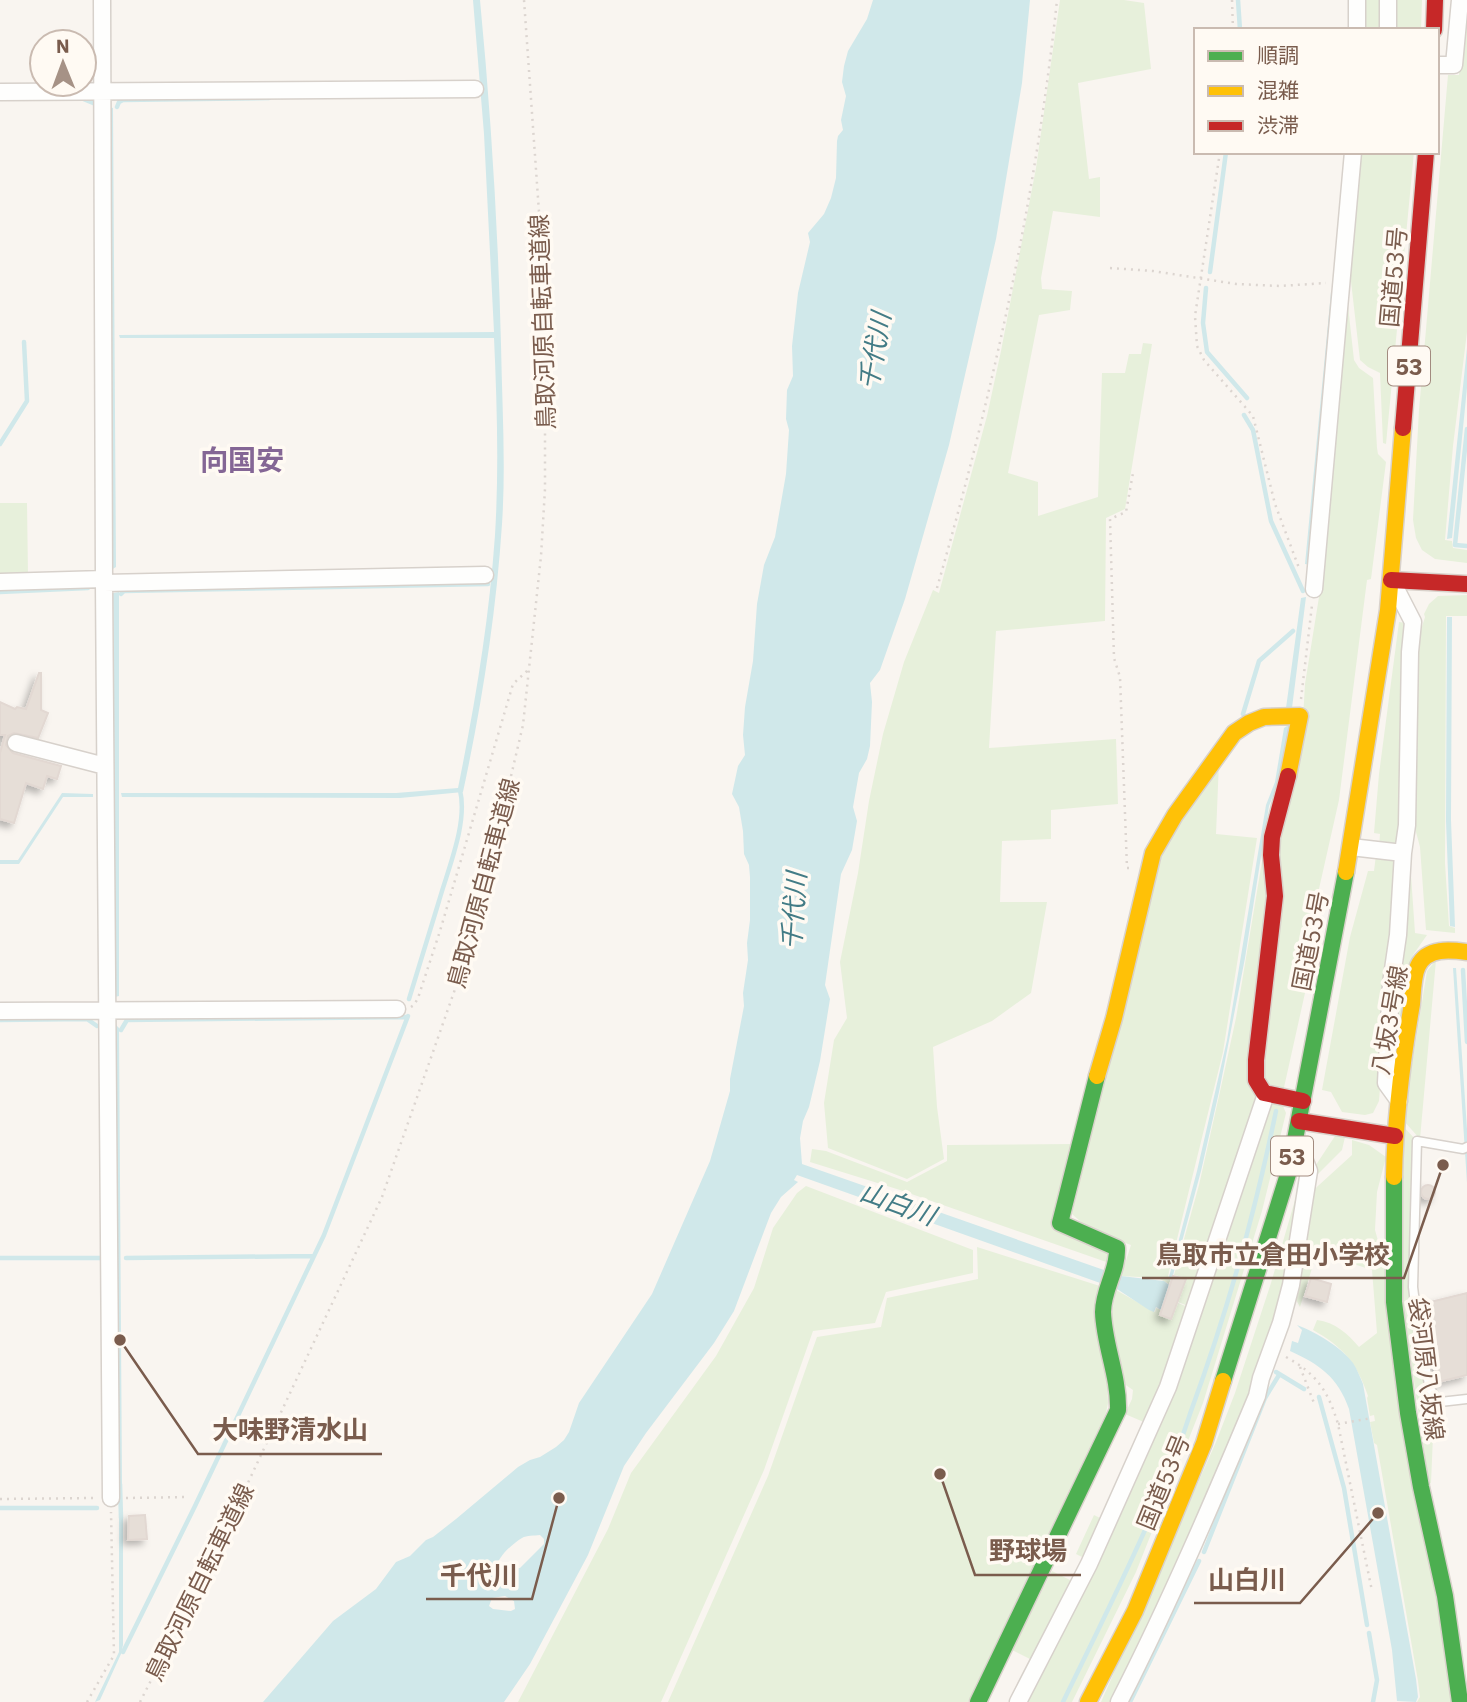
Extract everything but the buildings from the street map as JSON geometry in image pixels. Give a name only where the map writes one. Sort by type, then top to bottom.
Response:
[{"type":"main road","points":[[1434,28],[1435,0]]},
{"type":"main road","name":"国道53号","points":[[1088,1702],[1135,1611],[1204,1443],[1289,1171],[1350,847],[1391,580],[1426,154]]},
{"type":"main road","points":[[1391,580],[1467,584]]},
{"type":"main road","points":[[978,1702],[1118,1410],[1119,1394],[1103,1310],[1119,1259],[1117,1248],[1060,1223],[1080,1136],[1114,1018],[1153,853],[1175,815],[1234,733],[1245,723],[1262,718],[1300,716],[1290,770],[1272,837],[1275,896],[1255,1072],[1259,1088],[1266,1094],[1303,1101]]},
{"type":"main road","name":"八坂3号線","points":[[1395,1136],[1404,1048],[1418,966],[1426,956],[1443,949],[1467,951]]},
{"type":"main road","points":[[1297,1129],[1395,1136]]},
{"type":"main road","name":"袋河原八坂線","points":[[1395,1136],[1394,1302],[1410,1425],[1445,1596],[1460,1702]]},
{"type":"street","points":[[102,0],[111,1498]]},
{"type":"street","points":[[1357,0],[1357,28]]},
{"type":"street","points":[[1388,0],[1388,28]]},
{"type":"street","points":[[1439,65],[1454,65],[1460,0]]},
{"type":"street","points":[[0,92],[475,89]]},
{"type":"street","points":[[1314,589],[1353,154]]},
{"type":"street","points":[[0,582],[485,575]]},
{"type":"street","points":[[1391,580],[1413,622],[1410,652],[1407,825],[1398,935],[1391,983],[1386,1083],[1399,1101]]},
{"type":"street","points":[[16,743],[105,766]]},
{"type":"street","points":[[1350,847],[1403,853]]},
{"type":"street","points":[[0,1012],[397,1009]]},
{"type":"street","points":[[1018,1702],[1089,1564],[1168,1387],[1266,1094]]},
{"type":"street","points":[[1119,1702],[1195,1543],[1257,1396],[1291,1285],[1309,1171],[1297,1129]]},
{"type":"lane","points":[[1467,1147],[1463,1149],[1417,1141],[1413,1287],[1419,1336],[1430,1389],[1440,1402],[1467,1399]]},
{"type":"path","name":"鳥取河原自転車道線","points":[[140,1702],[208,1568],[382,1197],[474,938],[523,726],[541,556],[545,489],[545,297],[523,0]]},
{"type":"path","points":[[937,588],[969,472],[1011,290],[1036,153],[1057,0]]},
{"type":"path","points":[[1232,0],[1233,28]]},
{"type":"path","points":[[1220,154],[1195,316],[1197,346],[1203,360],[1253,416],[1275,504],[1286,536],[1302,576],[1314,589],[1300,716]]},
{"type":"path","points":[[1110,268],[1153,271],[1257,286],[1342,282]]},
{"type":"path","points":[[1133,473],[1126,512],[1110,519],[1114,658],[1120,677],[1127,868],[1149,869]]},
{"type":"path","points":[[397,1009],[414,1005],[418,998],[513,684],[529,670]]},
{"type":"path","points":[[1271,1350],[1317,1379],[1331,1401],[1372,1591]]},
{"type":"path","points":[[1300,1366],[1314,1403]]},
{"type":"path","points":[[1338,1424],[1372,1418]]},
{"type":"path","points":[[0,1499],[188,1497]]},
{"type":"path","points":[[87,1702],[114,1655],[111,1498]]},
{"type":"green space","points":[[1060,0],[1124,0],[1144,3],[1151,69],[1078,83],[1089,179],[1100,177],[1100,217],[1053,211],[1041,278],[1042,289],[1072,291],[1070,310],[1039,315],[1008,473],[1038,482],[1038,516],[1098,497],[1102,373],[1125,373],[1129,354],[1141,354],[1143,343],[1152,344],[1125,509],[1106,518],[1105,621],[996,631],[989,748],[1116,739],[1118,804],[1051,810],[1051,839],[1002,841],[1000,902],[1047,902],[1031,993],[992,1021],[933,1047],[944,1159],[907,1179],[828,1148],[824,1103],[834,1040],[847,1018],[840,962],[883,734],[904,662],[933,590],[939,593],[987,416],[1036,168]]},
{"type":"green space","points":[[1361,0],[1384,0],[1384,28],[1361,28]]},
{"type":"green space","points":[[1390,0],[1422,0],[1421,28],[1391,28]]},
{"type":"green space","points":[[1465,0],[1467,332],[1445,540],[1452,541],[1453,548],[1467,550],[1467,563],[1435,559],[1422,550],[1416,538],[1413,520],[1419,410],[1448,75],[1459,75]]},
{"type":"green space","points":[[1356,154],[1414,154],[1386,444],[1383,443],[1380,373],[1360,360],[1349,264]]},
{"type":"green space","points":[[1347,297],[1354,360],[1359,368],[1373,378],[1377,448],[1378,454],[1386,462],[1371,579],[1367,580],[1339,800],[1314,911],[1309,975],[1283,1092],[1260,1080],[1274,861],[1302,736],[1305,684],[1319,597],[1319,572]]},
{"type":"green space","points":[[0,503],[27,503],[28,574],[0,575]]},
{"type":"green space","points":[[1467,595],[1467,616],[1446,616],[1445,863],[1449,926],[1455,928],[1455,933],[1426,930],[1420,847],[1412,817],[1414,653],[1429,604],[1438,596]]},
{"type":"green space","points":[[1399,622],[1406,623],[1399,848],[1379,848],[1380,834],[1374,833],[1379,774]]},
{"type":"green space","points":[[1290,753],[1257,1104],[1188,1306],[1178,1302],[1186,1278],[1174,1275],[1199,1185],[1236,1018],[1271,807]]},
{"type":"green space","points":[[1219,762],[1216,834],[1257,838],[1223,1052],[1168,1276],[1171,1279],[1169,1284],[1158,1278],[1121,1276],[1131,1245],[1090,1230],[1072,1214],[1160,852]]},
{"type":"green space","points":[[1376,855],[1398,859],[1379,1101],[1373,1113],[1365,1115],[1342,1112],[1331,1092],[1322,1090],[1350,937],[1368,871],[1374,871]]},
{"type":"green space","points":[[1410,861],[1415,933],[1427,935],[1413,955],[1390,1076]]},
{"type":"green space","points":[[1436,960],[1420,1139],[1403,1120],[1427,971]]},
{"type":"green space","points":[[1272,1103],[1283,1106],[1286,1113],[1262,1211],[1203,1403],[1136,1572],[1072,1702],[1025,1702],[1170,1400],[1209,1290],[1268,1105]]},
{"type":"green space","points":[[1402,1125],[1415,1139],[1411,1304],[1434,1412],[1429,1484],[1403,1306]]},
{"type":"green space","points":[[1335,1136],[1345,1137],[1342,1150],[1313,1179],[1312,1171]]},
{"type":"green space","points":[[1352,1140],[1369,1145],[1386,1157],[1377,1192],[1375,1230],[1385,1266],[1452,1702],[1417,1702],[1420,1697],[1418,1681],[1377,1445],[1374,1443],[1370,1422],[1375,1421],[1374,1415],[1370,1416],[1368,1396],[1354,1365],[1333,1343],[1313,1330],[1317,1320],[1330,1323],[1346,1333],[1359,1347],[1377,1333],[1372,1270],[1317,1252],[1300,1307],[1294,1296],[1308,1195],[1352,1155]]},
{"type":"green space","points":[[1073,1144],[1054,1225],[1111,1254],[1112,1264],[900,1190],[810,1162],[812,1149],[826,1151],[907,1182],[947,1161],[947,1145]]},
{"type":"green space","points":[[1304,1169],[1285,1290],[1250,1401],[1213,1492],[1113,1702],[1101,1702],[1235,1393]]},
{"type":"green space","points":[[806,1186],[973,1250],[973,1273],[886,1292],[875,1323],[813,1331],[764,1470],[661,1702],[518,1702],[608,1529],[631,1473],[716,1356],[754,1288],[773,1228],[797,1193]]},
{"type":"green space","points":[[977,1247],[1103,1287],[1108,1403],[1106,1413],[968,1702],[668,1702],[768,1476],[817,1337],[881,1327],[887,1298],[978,1279]]},
{"type":"green space","points":[[1116,1290],[1155,1312],[1156,1308],[1161,1310],[1159,1315],[1171,1319],[1178,1303],[1188,1307],[1146,1423],[1125,1414],[1133,1390],[1120,1381],[1110,1325]]},
{"type":"green space","points":[[1094,1515],[1102,1519],[1084,1558],[1076,1554]]},
{"type":"green space","points":[[1052,1571],[1072,1581],[1032,1660],[1012,1650]]},
{"type":"water","points":[[473,0],[480,0],[494,172],[504,479],[492,625],[463,792],[400,798],[122,797],[121,793],[396,793],[458,788],[481,662],[495,535],[497,436],[494,338],[120,338],[119,335],[494,332],[484,134]]},
{"type":"water","points":[[873,0],[1030,0],[1022,83],[996,239],[949,445],[905,599],[880,670],[870,683],[870,746],[867,759],[859,773],[853,807],[857,821],[852,850],[841,874],[825,985],[830,999],[820,1061],[800,1138],[802,1164],[1121,1276],[1164,1281],[1169,1285],[1161,1310],[1156,1307],[1154,1312],[1149,1310],[1117,1289],[797,1175],[794,1180],[798,1182],[781,1197],[771,1213],[734,1311],[714,1343],[624,1466],[588,1555],[530,1664],[504,1702],[263,1702],[333,1621],[376,1589],[396,1562],[410,1556],[426,1540],[456,1519],[518,1467],[540,1457],[564,1440],[579,1403],[652,1294],[710,1161],[730,1091],[744,1006],[750,877],[744,854],[739,807],[732,794],[738,766],[745,755],[745,707],[753,661],[757,604],[764,565],[775,537],[786,474],[789,430],[786,419],[787,390],[793,376],[792,346],[798,293],[810,242],[808,233],[824,214],[836,178],[837,141],[843,130],[841,120],[846,96],[842,82],[844,66],[848,51],[867,19]],"holes":[[[540,1535],[544,1544],[520,1568],[504,1574],[496,1571],[501,1557],[514,1544],[524,1537]],[[505,1596],[514,1601],[515,1609],[493,1609],[489,1606],[492,1598]]]},
{"type":"water","points":[[109,107],[113,108],[116,567],[111,570]]},
{"type":"water","points":[[1337,290],[1311,565],[1305,564],[1331,292]]},
{"type":"water","points":[[1467,348],[1467,388],[1452,538],[1447,539]]},
{"type":"water","points":[[119,592],[119,996],[115,997],[113,593]]},
{"type":"water","points":[[1306,597],[1292,708],[1286,708],[1301,598]]},
{"type":"water","points":[[1447,617],[1452,617],[1451,820],[1455,927],[1450,926],[1446,821]]},
{"type":"water","points":[[1290,724],[1279,781],[1269,806],[1245,958],[1219,1092],[1172,1279],[1169,1277],[1227,1040],[1266,805],[1275,782],[1284,728]]},
{"type":"water","points":[[62,793],[93,794],[93,797],[63,797],[19,864],[0,864],[0,860],[18,860]]},
{"type":"water","points":[[1453,968],[1456,968],[1467,1129],[1467,1183]]},
{"type":"water","points":[[115,1024],[119,1028],[122,1487],[119,1488]]},
{"type":"water","points":[[1297,1325],[1342,1351],[1353,1363],[1363,1384],[1416,1679],[1416,1702],[1397,1701],[1392,1650],[1349,1409],[1339,1388],[1326,1373],[1290,1351],[1292,1341],[1298,1343],[1302,1330]]},
{"type":"water","points":[[119,1512],[123,1512],[123,1645],[100,1700],[95,1702],[119,1652]]},
{"type":"waterway","points":[[1238,0],[1240,28]]},
{"type":"waterway","points":[[81,98],[93,103]]},
{"type":"waterway","points":[[117,107],[123,100],[269,98]]},
{"type":"waterway","points":[[1210,272],[1226,154]]},
{"type":"waterway","points":[[1206,288],[1203,323],[1207,352],[1247,398]]},
{"type":"waterway","points":[[0,444],[27,401],[24,342]]},
{"type":"waterway","points":[[1244,415],[1253,430],[1271,521],[1303,591]]},
{"type":"waterway","points":[[1467,429],[1455,545],[1467,546]]},
{"type":"waterway","points":[[121,594],[124,591],[488,584]]},
{"type":"waterway","points":[[0,592],[88,588]]},
{"type":"waterway","points":[[1243,714],[1259,661],[1293,631]]},
{"type":"waterway","points":[[409,999],[456,846],[461,817],[460,790]]},
{"type":"waterway","points":[[1463,970],[1467,1042]]},
{"type":"waterway","points":[[123,1652],[324,1235],[408,1016]]},
{"type":"waterway","points":[[121,1030],[127,1020],[406,1017]]},
{"type":"waterway","points":[[0,1020],[87,1019],[97,1026]]},
{"type":"waterway","points":[[1063,1702],[1139,1544],[1177,1451],[1217,1337],[1239,1263],[1276,1111]]},
{"type":"waterway","points":[[126,1258],[313,1256]]},
{"type":"waterway","points":[[0,1258],[100,1258]]},
{"type":"waterway","points":[[1276,1372],[1304,1389]]},
{"type":"waterway","points":[[1204,1552],[1265,1398],[1279,1375]]},
{"type":"waterway","points":[[1319,1397],[1344,1488],[1367,1625]]},
{"type":"waterway","points":[[120,1484],[121,1518]]},
{"type":"waterway","points":[[0,1508],[97,1508]]},
{"type":"waterway","points":[[1130,1702],[1199,1561]]},
{"type":"waterway","points":[[1369,1633],[1377,1680],[1373,1702]]},
{"type":"traffic: fast","points":[[1223,1381],[1289,1171],[1346,872]]},
{"type":"traffic: fast","points":[[978,1702],[1118,1410],[1103,1312],[1117,1248],[1060,1223],[1097,1076]]},
{"type":"traffic: fast","points":[[1394,1177],[1394,1302],[1408,1413],[1445,1596],[1460,1702]]},
{"type":"traffic: slow","points":[[1346,872],[1388,610],[1403,428]]},
{"type":"traffic: slow","points":[[1097,1076],[1114,1018],[1153,853],[1175,815],[1234,733],[1264,717],[1300,716],[1288,776]]},
{"type":"traffic: slow","points":[[1394,1177],[1400,1090],[1416,970],[1422,960],[1433,953],[1467,952]]},
{"type":"traffic: slow","points":[[1088,1702],[1135,1611],[1204,1443],[1223,1381]]},
{"type":"traffic: jam","points":[[1434,28],[1435,0]]},
{"type":"traffic: jam","points":[[1403,428],[1426,154]]},
{"type":"traffic: jam","points":[[1391,580],[1467,584]]},
{"type":"traffic: jam","points":[[1288,776],[1272,837],[1275,896],[1256,1080],[1264,1093],[1303,1101]]},
{"type":"traffic: jam","points":[[1299,1121],[1395,1136]]},
{"type":"place","name":"鳥取市立倉田小学校","points":[[1443,1165]]},
{"type":"place","name":"大味野清水山","points":[[120,1340]]},
{"type":"place","name":"野球場","points":[[940,1474]]},
{"type":"place","name":"千代川","points":[[559,1498]]},
{"type":"place","name":"山白川","points":[[1378,1513]]},
{"type":"district","name":"向国安","points":[[242,459]]}]
